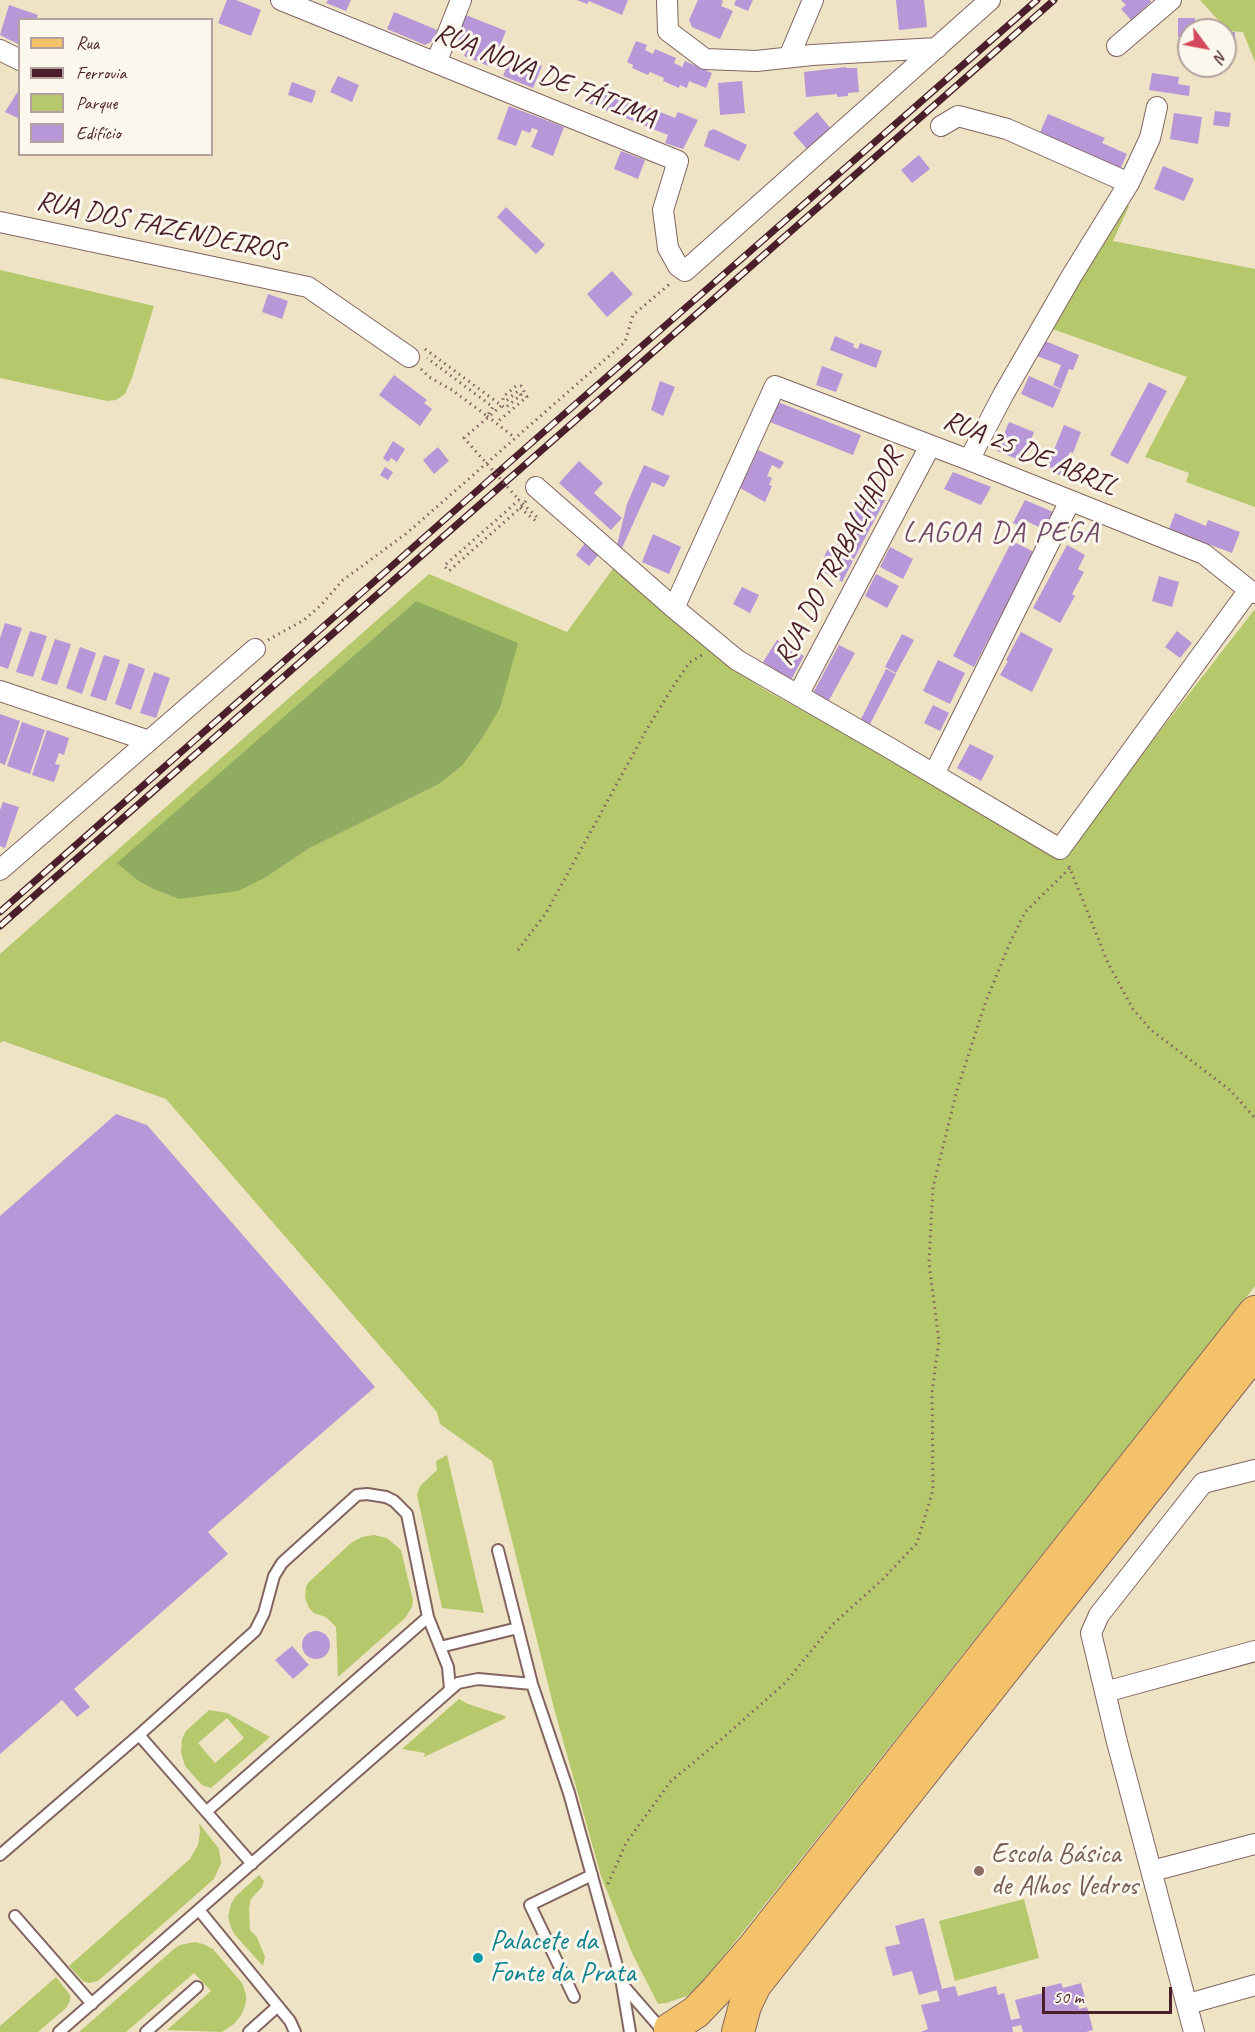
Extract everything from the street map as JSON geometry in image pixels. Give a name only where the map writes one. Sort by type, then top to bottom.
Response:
[{"type":"main road","points":[[665,2031],[696,2012],[754,1947],[1255,1312]]},
{"type":"main road","points":[[738,2032],[745,2006],[762,1977],[1255,1352]]},
{"type":"main road","points":[[665,2031],[687,2028],[703,2032]]},
{"type":"street","name":"RUA NOVA DE FÁTIMA","points":[[281,0],[678,161],[663,210],[668,248],[678,266],[685,271]]},
{"type":"street","points":[[436,63],[461,0]]},
{"type":"street","points":[[667,0],[668,31],[705,59],[756,61],[937,48]]},
{"type":"street","points":[[789,57],[813,0]]},
{"type":"street","points":[[685,271],[990,0]]},
{"type":"street","points":[[1118,46],[1171,0]]},
{"type":"street","points":[[0,50],[18,59]]},
{"type":"street","points":[[969,460],[1003,395],[1071,277],[1129,183],[1150,138],[1157,107]]},
{"type":"street","points":[[941,126],[958,116],[1007,129],[1129,183]]},
{"type":"street","name":"RUA DOS FAZENDEIROS","points":[[0,222],[308,287],[418,353]]},
{"type":"street","name":"RUA 25 DE ABRIL","points":[[674,608],[775,386],[969,460],[1204,554],[1252,591]]},
{"type":"street","name":"RUA DO TRABALHADOR","points":[[798,695],[930,446]]},
{"type":"street","points":[[536,487],[737,660],[1060,849],[1252,591]]},
{"type":"street","points":[[934,774],[1070,501]]},
{"type":"street","points":[[0,870],[255,649]]},
{"type":"street","points":[[0,691],[149,741]]},
{"type":"street","points":[[1194,2032],[1091,1633],[1099,1615],[1203,1483],[1254,1474]]},
{"type":"street","points":[[1105,1692],[1255,1651]]},
{"type":"street","points":[[1152,1871],[1255,1844]]},
{"type":"street","points":[[1188,2004],[1255,1985]]},
{"type":"lane","points":[[0,1854],[139,1735],[255,1631],[264,1613],[274,1576],[282,1563],[357,1495],[386,1497],[407,1514],[428,1617],[448,1667],[450,1689]]},
{"type":"lane","points":[[498,1550],[532,1684],[569,1793],[600,1903],[622,1984],[630,2032]]},
{"type":"lane","points":[[207,1811],[428,1617]]},
{"type":"lane","points":[[440,1647],[518,1628]]},
{"type":"lane","points":[[59,2032],[458,1683],[478,1679],[532,1684]]},
{"type":"lane","points":[[139,1735],[252,1864]]},
{"type":"lane","points":[[574,1997],[530,1905],[592,1875]]},
{"type":"lane","points":[[199,1910],[290,2020],[295,2032]]},
{"type":"lane","points":[[15,1916],[92,2004]]},
{"type":"lane","points":[[622,1984],[665,2031]]},
{"type":"lane","points":[[146,2032],[197,1987]]},
{"type":"lane","points":[[249,2032],[278,2006]]},
{"type":"path","points":[[255,649],[304,620],[343,580],[406,533],[492,460],[515,437],[625,342],[633,315],[685,271]]},
{"type":"path","points":[[418,353],[429,377],[452,390],[515,437]]},
{"type":"path","points":[[418,353],[505,408],[521,395],[518,391],[506,401],[503,400],[516,386],[521,386],[527,397],[496,423]]},
{"type":"path","points":[[418,353],[493,407],[487,416]]},
{"type":"path","points":[[501,406],[464,438],[538,518],[536,521],[520,508]]},
{"type":"path","points":[[519,500],[444,566],[449,572],[520,508],[536,487]]},
{"type":"path","points":[[518,950],[546,913],[674,684],[690,662],[719,645]]},
{"type":"path","points":[[1060,849],[1070,868],[1108,963],[1133,1009],[1151,1030],[1230,1090],[1255,1118]]},
{"type":"path","points":[[600,1903],[626,1843],[671,1781],[786,1682],[833,1624],[883,1579],[917,1543],[933,1490],[932,1392],[939,1341],[929,1263],[933,1187],[957,1090],[986,1001],[1009,945],[1025,912],[1070,868]]},
{"type":"green space","points":[[1200,0],[1255,0],[1255,62],[1243,32],[1237,32],[1237,18],[1216,18]]},
{"type":"green space","points":[[1124,206],[1129,206],[1113,241],[1255,269],[1255,507],[1186,482],[1189,473],[1145,457],[1187,377],[1047,327]]},
{"type":"green space","points":[[0,270],[154,306],[125,394],[116,400],[107,401],[0,378]]},
{"type":"green space","points":[[617,563],[621,575],[730,666],[762,688],[1056,851],[1065,853],[1255,609],[1255,1286],[704,1981],[687,1996],[658,2004],[632,1953],[601,1876],[555,1712],[492,1461],[440,1424],[437,1412],[166,1099],[3,1041],[0,1043],[0,954],[429,574],[567,632]],"holes":[[[416,601],[481,740],[462,766],[439,784],[308,849],[268,876],[179,899],[137,880],[118,863]]]},
{"type":"green space","points":[[416,601],[518,643],[500,708],[462,766],[439,784],[308,849],[268,876],[238,891],[179,899],[137,880],[117,863]]},
{"type":"green space","points":[[447,1455],[484,1613],[442,1608],[417,1495],[420,1486],[437,1470],[436,1461]]},
{"type":"green space","points":[[374,1535],[387,1538],[401,1550],[413,1600],[412,1607],[405,1618],[338,1677],[336,1627],[326,1617],[314,1613],[309,1608],[305,1598],[306,1587],[351,1543],[362,1537]]},
{"type":"green space","points":[[459,1699],[506,1718],[424,1757],[425,1753],[402,1749]]},
{"type":"green space","points":[[209,1710],[227,1713],[270,1737],[211,1788],[202,1785],[185,1766],[181,1752],[182,1739],[186,1731]],"holes":[[[227,1718],[244,1738],[215,1763],[198,1743]]]},
{"type":"green space","points":[[199,1823],[219,1849],[221,1863],[214,1879],[98,1981],[89,1983],[83,1981],[69,1966],[190,1859],[198,1845]]},
{"type":"green space","points":[[259,1875],[264,1881],[262,1887],[251,1899],[249,1908],[250,1930],[257,1937],[265,1957],[263,1966],[235,1935],[228,1917],[235,1897]]},
{"type":"green space","points":[[1024,1899],[1039,1958],[955,1981],[939,1921]]},
{"type":"green space","points":[[195,1942],[213,1949],[242,1983],[246,2002],[242,2014],[234,2024],[222,2032],[167,2030],[211,1991],[194,1973],[126,2032],[79,2032],[174,1949],[180,1945]]},
{"type":"green space","points":[[56,1977],[70,1995],[66,2008],[38,2032],[0,2032],[0,2026]]},
{"type":"building","points":[[227,0],[236,0],[261,10],[251,36],[218,23]]},
{"type":"building","points":[[328,0],[351,0],[346,11],[326,3]]},
{"type":"building","points":[[577,0],[628,0],[622,15],[589,1],[587,4]]},
{"type":"building","points":[[698,0],[721,0],[723,1],[721,6],[733,11],[720,39],[692,27],[689,20]]},
{"type":"building","points":[[736,0],[753,0],[748,11],[734,5]]},
{"type":"building","points":[[896,0],[924,0],[927,27],[899,30]]},
{"type":"building","points":[[1121,0],[1150,0],[1151,2],[1131,20],[1121,9],[1126,5]]},
{"type":"building","points":[[9,5],[38,15],[37,18],[18,18],[18,44],[0,35]]},
{"type":"building","points":[[394,12],[437,30],[433,41],[425,45],[387,29]]},
{"type":"building","points":[[466,15],[506,31],[491,67],[464,56],[466,52],[453,47]]},
{"type":"building","points":[[636,41],[647,45],[645,50],[653,54],[655,49],[676,58],[674,63],[682,67],[685,61],[712,73],[706,88],[689,81],[687,88],[680,85],[679,88],[650,72],[648,75],[632,68],[633,65],[627,62]]},
{"type":"building","points":[[512,54],[542,66],[533,88],[503,76]]},
{"type":"building","points":[[846,67],[857,68],[859,92],[848,93],[848,96],[837,97],[837,94],[806,97],[804,72]]},
{"type":"building","points":[[1152,73],[1177,77],[1178,84],[1190,86],[1189,96],[1149,90]]},
{"type":"building","points":[[338,76],[359,85],[352,102],[330,92]]},
{"type":"building","points":[[742,81],[745,113],[720,115],[718,83]]},
{"type":"building","points":[[292,82],[316,91],[312,103],[288,95]]},
{"type":"building","points":[[596,86],[675,118],[678,112],[698,120],[683,149],[665,143],[668,135],[588,103]]},
{"type":"building","points":[[18,91],[18,118],[5,112]]},
{"type":"building","points":[[509,106],[564,127],[553,156],[531,147],[538,130],[532,128],[530,133],[522,130],[516,146],[497,139]]},
{"type":"building","points":[[1215,111],[1231,113],[1229,127],[1213,125]]},
{"type":"building","points":[[817,112],[832,130],[807,149],[793,133]]},
{"type":"building","points":[[1174,113],[1202,117],[1198,144],[1170,139]]},
{"type":"building","points":[[1048,114],[1105,138],[1102,143],[1127,154],[1119,172],[1038,137]]},
{"type":"building","points":[[714,129],[747,145],[739,161],[704,146],[709,131]]},
{"type":"building","points":[[621,151],[645,160],[638,179],[614,169]]},
{"type":"building","points":[[919,155],[930,169],[912,183],[901,170]]},
{"type":"building","points":[[1163,166],[1194,179],[1184,201],[1154,189]]},
{"type":"building","points":[[506,207],[545,245],[536,254],[497,217]]},
{"type":"building","points":[[612,271],[633,294],[607,317],[587,294]]},
{"type":"building","points":[[268,294],[288,301],[282,319],[262,312]]},
{"type":"building","points":[[835,336],[854,344],[853,347],[858,349],[860,343],[882,351],[876,368],[830,350]]},
{"type":"building","points":[[1043,340],[1079,355],[1073,370],[1069,369],[1061,389],[1053,385],[1061,365],[1037,356]]},
{"type":"building","points":[[822,366],[843,374],[836,392],[816,385]]},
{"type":"building","points":[[394,375],[427,400],[424,403],[432,409],[420,426],[379,395]]},
{"type":"building","points":[[1029,376],[1061,390],[1053,408],[1021,394]]},
{"type":"building","points":[[660,381],[675,387],[663,416],[651,410]]},
{"type":"building","points":[[1149,382],[1167,391],[1128,464],[1110,455]]},
{"type":"building","points":[[778,402],[861,435],[853,455],[770,422]]},
{"type":"building","points":[[1009,422],[1034,432],[1022,461],[997,451]]},
{"type":"building","points":[[1064,425],[1081,432],[1073,453],[1070,452],[1060,475],[1052,473],[1054,469],[1042,465],[1049,448],[1054,450]]},
{"type":"building","points":[[393,441],[405,449],[397,462],[391,458],[388,462],[383,458]]},
{"type":"building","points":[[438,447],[449,461],[434,474],[423,460]]},
{"type":"building","points":[[758,450],[784,462],[780,469],[772,465],[767,476],[772,478],[769,485],[772,486],[765,502],[740,488]]},
{"type":"building","points":[[579,461],[603,483],[594,493],[622,518],[611,530],[559,483]]},
{"type":"building","points":[[644,465],[670,476],[664,487],[652,482],[622,548],[617,545],[627,504]]},
{"type":"building","points":[[385,467],[393,472],[388,480],[380,475]]},
{"type":"building","points":[[953,472],[991,487],[981,505],[944,489]]},
{"type":"building","points":[[865,492],[885,500],[854,559],[836,548]]},
{"type":"building","points":[[1025,500],[1053,512],[1044,529],[1028,522],[1024,528],[1013,523]]},
{"type":"building","points":[[1175,513],[1206,526],[1208,520],[1240,532],[1232,553],[1169,529]]},
{"type":"building","points":[[653,534],[681,547],[669,574],[642,562]]},
{"type":"building","points":[[1012,541],[1034,552],[974,667],[953,656]]},
{"type":"building","points":[[586,542],[600,553],[589,566],[576,555]]},
{"type":"building","points":[[1067,545],[1085,555],[1078,569],[1084,572],[1072,594],[1075,596],[1060,623],[1033,608]]},
{"type":"building","points":[[829,547],[853,561],[842,582],[818,569]]},
{"type":"building","points":[[890,547],[913,559],[903,579],[880,567]]},
{"type":"building","points":[[876,574],[899,586],[887,608],[865,596]]},
{"type":"building","points":[[1159,576],[1179,582],[1172,607],[1152,601]]},
{"type":"building","points":[[742,587],[759,595],[750,613],[733,604]]},
{"type":"building","points":[[5,623],[22,628],[8,669],[0,666],[0,638]]},
{"type":"building","points":[[30,631],[47,636],[33,677],[16,672]]},
{"type":"building","points":[[1177,631],[1192,643],[1180,658],[1165,647]]},
{"type":"building","points":[[1021,632],[1053,649],[1032,692],[1000,675]]},
{"type":"building","points":[[902,634],[914,640],[896,673],[885,667]]},
{"type":"building","points":[[55,639],[71,644],[57,685],[41,680]]},
{"type":"building","points":[[777,640],[804,656],[791,680],[763,662]]},
{"type":"building","points":[[839,645],[855,653],[828,702],[813,693]]},
{"type":"building","points":[[80,647],[96,653],[82,694],[66,688]]},
{"type":"building","points":[[104,655],[120,660],[106,701],[90,696]]},
{"type":"building","points":[[938,660],[965,673],[950,704],[923,691]]},
{"type":"building","points":[[129,663],[145,669],[131,710],[115,704]]},
{"type":"building","points":[[886,669],[896,674],[870,724],[861,719]]},
{"type":"building","points":[[154,672],[170,678],[156,718],[140,713]]},
{"type":"building","points":[[933,705],[949,713],[940,731],[924,723]]},
{"type":"building","points":[[0,714],[20,721],[5,765],[0,763]]},
{"type":"building","points":[[22,722],[45,730],[30,774],[7,766]]},
{"type":"building","points":[[47,730],[69,738],[64,755],[59,753],[55,764],[60,765],[54,782],[32,775]]},
{"type":"building","points":[[970,744],[994,756],[981,781],[957,768]]},
{"type":"building","points":[[3,802],[19,807],[5,848],[0,846],[0,810]]},
{"type":"building","points":[[116,1114],[147,1125],[375,1387],[208,1532],[228,1554],[74,1689],[90,1707],[77,1717],[62,1700],[0,1754],[0,1216]]},
{"type":"building","points":[[316,1631],[326,1635],[330,1645],[326,1655],[316,1659],[306,1655],[302,1645],[306,1635]]},
{"type":"building","points":[[292,1646],[309,1665],[293,1679],[275,1660]]},
{"type":"building","points":[[924,1918],[942,1989],[955,1986],[958,1996],[996,1986],[998,1995],[1004,1993],[1011,2020],[1020,2018],[1015,2000],[1043,1993],[1042,1988],[1061,1983],[1063,1988],[1081,1983],[1086,2002],[1078,2004],[1079,2009],[1087,2007],[1093,2030],[1023,2032],[1021,2025],[1012,2027],[1013,2032],[921,2032],[928,2029],[921,2005],[940,2001],[937,1990],[919,1995],[912,1971],[893,1976],[885,1947],[900,1944],[895,1926]]},
{"type":"railway","points":[[0,912],[1037,0]]},
{"type":"railway","points":[[0,926],[1054,0]]},
{"type":"place","name":"Escola Básica de Alhos Vedros","points":[[979,1871]]},
{"type":"place","name":"Palacete da Fonte da Prata","points":[[478,1958]]},
{"type":"district","name":"LAGOA DA PEGA","points":[[1001,533]]}]
